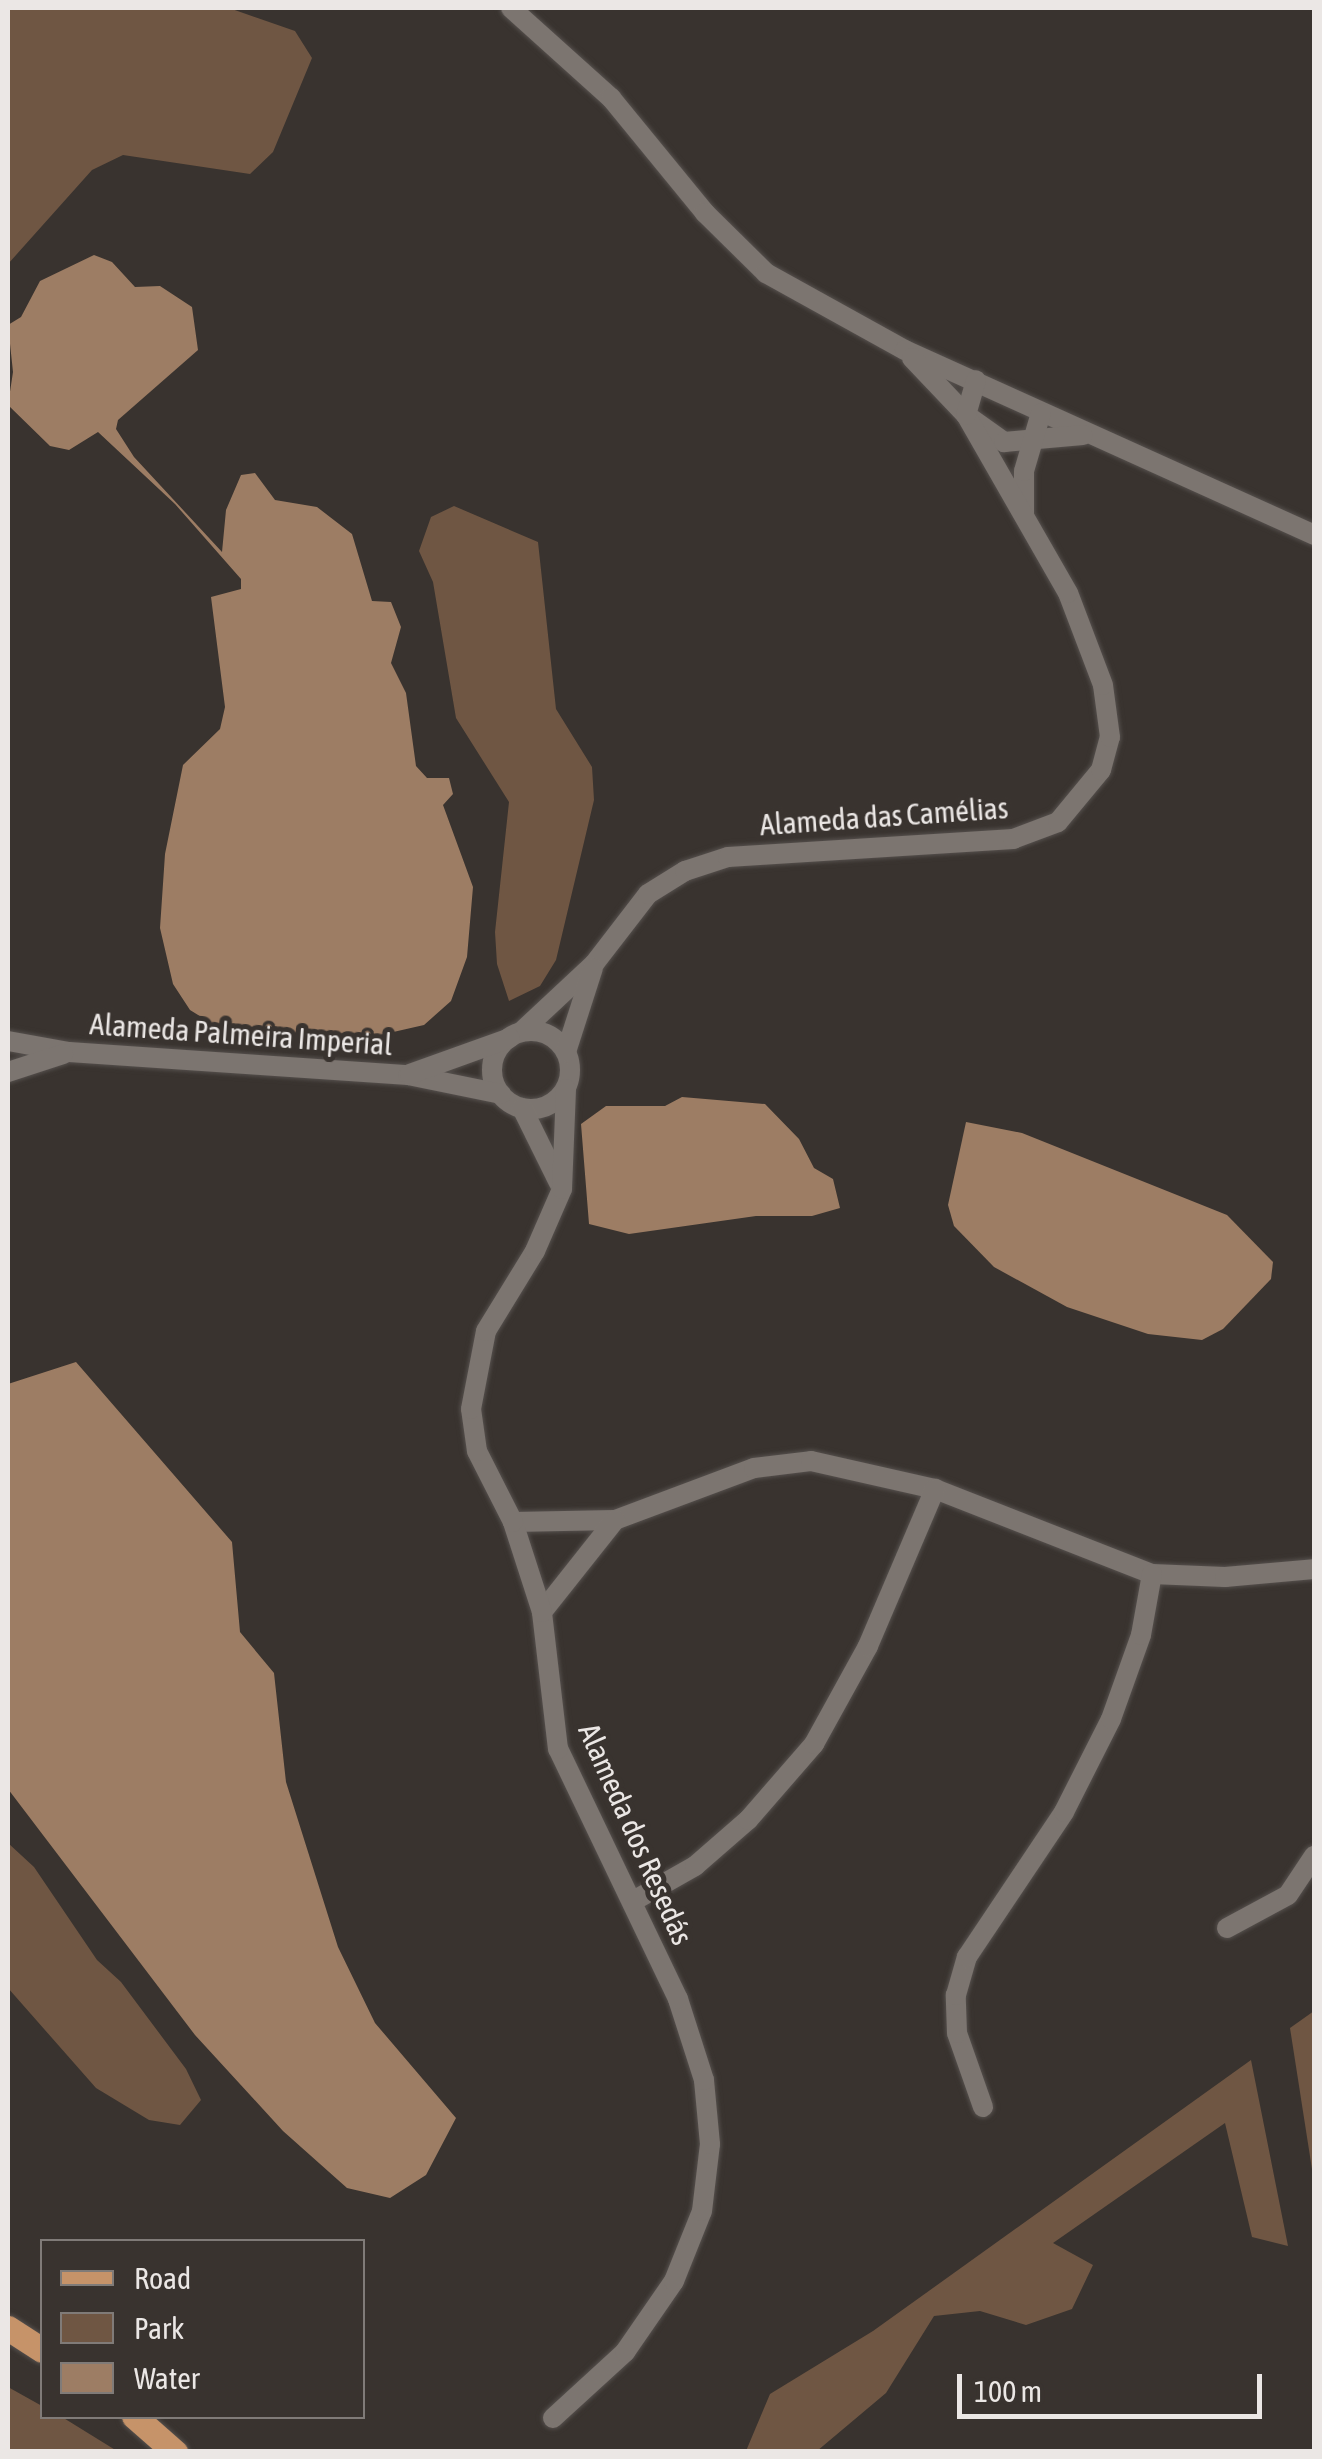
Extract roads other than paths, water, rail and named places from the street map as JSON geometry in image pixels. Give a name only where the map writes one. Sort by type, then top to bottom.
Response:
[{"type":"main road","points":[[8,2328],[40,2349]]},
{"type":"main road","points":[[138,2419],[176,2452]]},
{"type":"street","points":[[511,8],[610,98],[705,213],[766,273],[904,350],[976,380],[1085,435],[1314,534]]},
{"type":"street","points":[[904,350],[966,415],[1004,442],[1034,443],[1085,435]]},
{"type":"street","points":[[966,415],[976,380]]},
{"type":"street","points":[[1024,516],[1024,471],[1041,413]]},
{"type":"street","name":"Alameda das Camélias","points":[[594,964],[648,894],[685,871],[728,857],[1014,839],[1058,822],[1102,770],[1110,737],[1104,686],[1082,630],[1024,516],[966,415]]},
{"type":"street","points":[[562,1189],[522,1108],[500,1094],[492,1070],[515,1035],[594,964]]},
{"type":"street","points":[[562,1189],[566,1052],[594,964]]},
{"type":"street","points":[[408,1075],[515,1035],[547,1034],[566,1052]]},
{"type":"street","name":"Alameda Palmeira Imperial","points":[[8,1041],[69,1052],[408,1075],[500,1094]]},
{"type":"street","points":[[8,1072],[69,1052]]},
{"type":"street","points":[[522,1108],[547,1106],[566,1089]]},
{"type":"street","name":"Alameda dos Resedás","points":[[553,2418],[625,2352],[674,2281],[702,2211],[710,2144],[704,2080],[635,1900],[558,1749],[542,1612],[512,1522],[478,1451],[471,1409],[475,1371],[486,1331],[535,1252],[562,1189]]},
{"type":"street","points":[[512,1522],[616,1520],[754,1468],[811,1461],[935,1489],[1152,1574],[1225,1577],[1314,1569]]},
{"type":"street","points":[[635,1900],[695,1866],[735,1832],[814,1744],[868,1646],[935,1489]]},
{"type":"street","points":[[542,1612],[616,1520]]},
{"type":"street","points":[[984,2107],[957,2034],[956,1995],[967,1957],[1064,1812],[1111,1719],[1141,1635],[1152,1574]]},
{"type":"street","points":[[1227,1928],[1288,1895],[1314,1856]]},
{"type":"water","points":[[94,255],[112,262],[135,287],[160,286],[192,307],[198,350],[118,420],[116,429],[134,457],[222,552],[226,510],[241,475],[255,473],[275,500],[317,507],[352,534],[372,601],[391,602],[401,627],[391,663],[406,693],[416,766],[427,778],[449,778],[453,794],[443,805],[473,887],[467,957],[451,1001],[424,1025],[345,1043],[224,1031],[190,1010],[173,984],[160,928],[165,854],[183,765],[220,729],[225,707],[211,597],[241,589],[241,579],[175,504],[98,432],[69,450],[50,446],[8,405],[13,372],[8,325],[21,317],[40,281]]},
{"type":"water","points":[[682,1097],[765,1104],[799,1139],[814,1168],[833,1179],[840,1208],[812,1216],[756,1216],[629,1234],[589,1224],[581,1124],[606,1106],[665,1106]]},
{"type":"water","points":[[966,1122],[1022,1133],[1227,1215],[1273,1262],[1271,1279],[1223,1329],[1202,1340],[1148,1334],[1067,1307],[994,1267],[954,1226],[948,1205]]},
{"type":"water","points":[[76,1362],[232,1542],[240,1632],[274,1673],[286,1782],[338,1947],[375,2023],[456,2118],[426,2175],[390,2198],[347,2188],[283,2131],[195,2035],[8,1789],[8,1384]]}]
